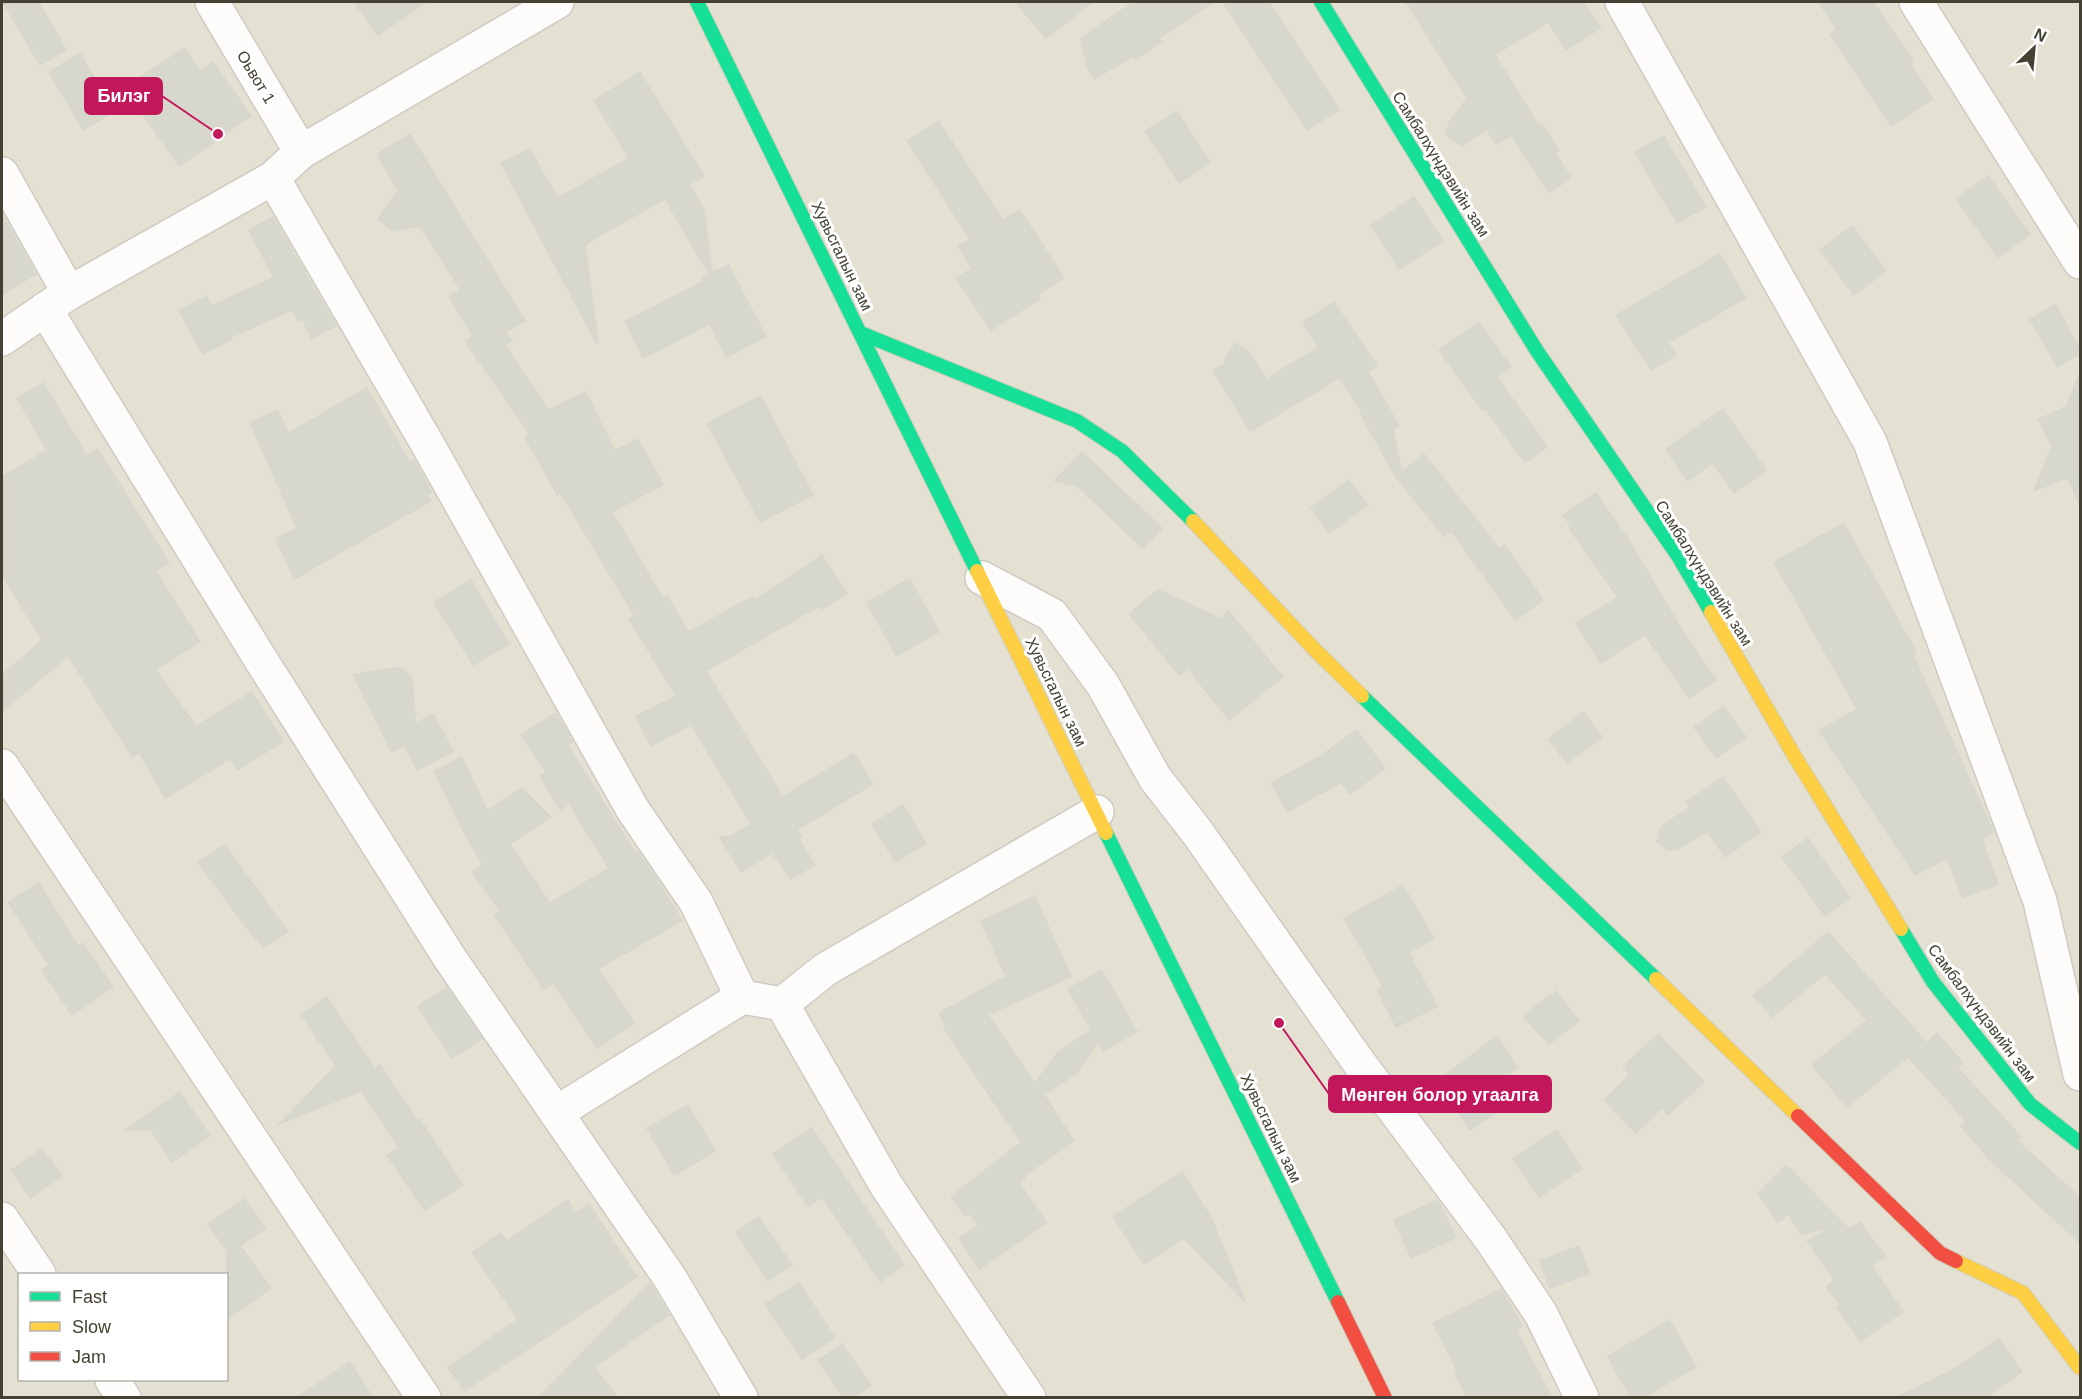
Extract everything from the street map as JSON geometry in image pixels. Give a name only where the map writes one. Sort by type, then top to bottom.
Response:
[{"type":"street","name":"Оьвот 1","points":[[212,2],[301,152]]},
{"type":"street","points":[[2,339],[57,301],[273,178],[301,152],[557,2]]},
{"type":"street","name":"Хувьсгалын зам","points":[[697,2],[863,334],[1385,1398]]},
{"type":"street","name":"Самбалхүндэвийн зам","points":[[1321,2],[1537,351],[1678,556],[1795,757],[1934,982],[2030,1104],[2080,1143]]},
{"type":"street","points":[[1622,2],[1870,442],[2040,901],[2080,1074]]},
{"type":"street","points":[[1916,2],[2080,262]]},
{"type":"street","points":[[2,174],[57,301],[274,680],[452,960],[670,1278],[741,1398]]},
{"type":"street","points":[[273,178],[418,428],[633,810],[696,902],[742,997]]},
{"type":"street","points":[[863,334],[1077,421],[1122,451],[1163,490],[1316,651],[1940,1252],[2023,1293],[2080,1368]]},
{"type":"street","points":[[981,578],[1052,615],[1103,685],[1155,778],[1197,832],[1360,1064],[1490,1238],[1540,1314],[1582,1398]]},
{"type":"street","points":[[2,766],[424,1398]]},
{"type":"street","points":[[556,1113],[742,997],[782,1004],[826,969],[1097,812]]},
{"type":"street","points":[[782,1004],[886,1185],[1029,1398]]},
{"type":"street","points":[[2,1220],[38,1273]]},
{"type":"street","points":[[113,1381],[124,1398]]},
{"type":"shaded area","points":[[2,2],[2080,2],[2080,1397],[2,1398]]},
{"type":"building","points":[[2,2],[40,3],[67,50],[40,66]]},
{"type":"building","points":[[353,2],[428,2],[378,36]]},
{"type":"building","points":[[1014,2],[1094,2],[1046,39]]},
{"type":"building","points":[[1132,2],[1216,2],[1160,38],[1163,41],[1135,61],[1133,57],[1094,80],[1086,65],[1080,38]]},
{"type":"building","points":[[1222,2],[1270,2],[1340,110],[1307,131]]},
{"type":"building","points":[[1405,2],[1584,2],[1602,28],[1566,51],[1548,23],[1496,55],[1539,125],[1542,123],[1560,150],[1556,153],[1572,178],[1549,194],[1511,136],[1496,145],[1486,130],[1461,147],[1445,135],[1448,123],[1466,98]]},
{"type":"building","points":[[1818,2],[1874,2],[1914,61],[1911,64],[1934,99],[1891,127],[1829,34],[1836,30]]},
{"type":"building","points":[[185,47],[200,70],[213,61],[252,116],[179,167],[123,88]]},
{"type":"building","points":[[80,52],[115,111],[83,131],[48,72]]},
{"type":"building","points":[[640,71],[705,176],[690,185],[705,210],[713,272],[729,264],[767,337],[726,358],[709,325],[643,359],[624,321],[703,281],[701,278],[708,274],[665,200],[586,246],[599,343],[596,344],[500,163],[530,148],[558,197],[628,158],[593,100]]},
{"type":"building","points":[[1177,110],[1211,163],[1179,184],[1144,131]]},
{"type":"building","points":[[939,120],[1003,219],[1020,209],[1065,278],[1039,295],[1041,299],[991,331],[955,278],[971,268],[957,246],[969,239],[906,141]]},
{"type":"building","points":[[410,133],[526,321],[507,332],[513,341],[506,346],[549,409],[586,391],[615,450],[638,438],[664,485],[613,512],[663,597],[667,595],[689,631],[752,596],[754,600],[822,554],[848,594],[822,610],[819,607],[707,671],[783,796],[854,752],[874,784],[798,830],[802,837],[799,838],[816,865],[791,880],[772,854],[741,873],[718,836],[730,836],[750,824],[691,726],[650,747],[635,716],[675,696],[628,619],[634,616],[560,493],[557,496],[524,437],[529,434],[464,341],[472,336],[448,296],[459,289],[428,239],[419,227],[393,232],[377,219],[397,190],[376,154]]},
{"type":"building","points":[[1664,135],[1707,207],[1677,224],[1634,152]]},
{"type":"building","points":[[1988,175],[2031,234],[1998,258],[1955,199]]},
{"type":"building","points":[[1414,196],[1444,241],[1399,270],[1370,225]]},
{"type":"building","points":[[2,214],[37,274],[2,296]]},
{"type":"building","points":[[273,216],[337,326],[311,340],[302,320],[298,322],[292,311],[231,338],[232,340],[202,355],[178,310],[207,295],[212,305],[273,277],[248,230]]},
{"type":"building","points":[[1852,225],[1887,271],[1854,296],[1819,250]]},
{"type":"building","points":[[1720,253],[1747,298],[1669,343],[1677,355],[1651,371],[1615,315]]},
{"type":"building","points":[[1334,301],[1378,366],[1369,372],[1400,426],[1394,430],[1402,471],[1424,453],[1500,548],[1505,544],[1544,600],[1515,621],[1451,532],[1444,538],[1395,477],[1361,416],[1360,410],[1339,379],[1250,432],[1212,370],[1223,364],[1235,342],[1250,352],[1267,378],[1317,347],[1302,322]]},
{"type":"building","points":[[2056,303],[2080,348],[2080,355],[2057,368],[2029,319]]},
{"type":"building","points":[[1479,321],[1512,367],[1498,377],[1548,447],[1525,464],[1486,411],[1482,411],[1438,350]]},
{"type":"building","points":[[2078,375],[2080,376],[2080,506],[2067,479],[2033,492],[2051,446],[2037,419],[2066,406]]},
{"type":"building","points":[[44,382],[87,455],[98,448],[170,563],[157,572],[201,642],[157,670],[196,725],[252,691],[284,742],[237,771],[230,760],[165,799],[139,754],[132,758],[68,657],[2,712],[2,674],[41,640],[2,576],[2,476],[46,450],[16,398]]},
{"type":"building","points":[[367,387],[410,461],[414,459],[433,493],[428,495],[432,501],[294,580],[275,538],[296,528],[249,422],[278,409],[289,432]]},
{"type":"building","points":[[761,395],[814,495],[760,523],[706,423]]},
{"type":"building","points":[[1723,408],[1767,470],[1734,494],[1712,464],[1687,482],[1665,449]]},
{"type":"building","points":[[1082,451],[1163,528],[1143,549],[1077,487],[1053,481]]},
{"type":"building","points":[[1349,479],[1369,505],[1329,534],[1310,508]]},
{"type":"building","points":[[1596,492],[1627,536],[1684,632],[1717,680],[1689,699],[1645,636],[1600,664],[1575,623],[1617,597],[1568,528],[1570,526],[1562,515]]},
{"type":"building","points":[[1844,522],[1917,652],[1914,655],[1995,833],[1983,840],[1999,884],[1962,899],[1947,859],[1915,876],[1818,730],[1856,709],[1773,562]]},
{"type":"building","points":[[910,578],[940,632],[896,657],[866,602]]},
{"type":"building","points":[[471,579],[510,644],[473,666],[433,602]]},
{"type":"building","points":[[1158,589],[1222,618],[1228,609],[1284,677],[1229,721],[1188,670],[1179,676],[1128,614]]},
{"type":"building","points":[[402,668],[413,678],[416,722],[434,713],[454,752],[417,771],[404,747],[391,753],[352,674]]},
{"type":"building","points":[[1724,706],[1747,737],[1716,759],[1693,727]]},
{"type":"building","points":[[1584,711],[1603,737],[1567,764],[1547,739]]},
{"type":"building","points":[[556,712],[574,743],[569,745],[636,853],[638,851],[683,921],[599,969],[636,1023],[597,1049],[553,984],[543,990],[493,914],[499,911],[471,872],[482,864],[467,840],[433,771],[462,756],[488,810],[522,787],[552,817],[511,844],[550,902],[608,868],[569,805],[560,811],[539,776],[545,772],[520,735]]},
{"type":"building","points":[[1357,729],[1386,769],[1349,795],[1341,783],[1287,813],[1270,783],[1319,756]]},
{"type":"building","points":[[1723,776],[1762,832],[1725,858],[1707,833],[1677,850],[1668,851],[1656,842],[1662,825],[1689,807],[1685,802]]},
{"type":"building","points":[[903,804],[927,844],[895,863],[871,824]]},
{"type":"building","points":[[1808,837],[1851,898],[1825,917],[1781,857]]},
{"type":"building","points":[[225,844],[289,932],[264,948],[245,927],[197,862]]},
{"type":"building","points":[[39,882],[78,945],[83,942],[114,987],[72,1016],[41,970],[48,965],[7,902]]},
{"type":"building","points":[[1403,884],[1435,939],[1410,953],[1438,1007],[1396,1028],[1376,989],[1382,986],[1343,918]]},
{"type":"building","points":[[1035,895],[1072,977],[989,1015],[1035,1082],[1057,1052],[1090,1030],[1067,989],[1102,969],[1138,1032],[1103,1052],[1098,1044],[1077,1074],[1045,1095],[1075,1141],[1025,1176],[1026,1178],[1020,1183],[1048,1223],[979,1270],[958,1238],[978,1225],[969,1214],[965,1217],[950,1197],[1020,1142],[943,1028],[945,1027],[938,1013],[1005,976],[980,921]]},
{"type":"building","points":[[1828,931],[1927,1042],[1937,1032],[1964,1063],[1958,1067],[2022,1137],[2018,1141],[2080,1196],[2080,1244],[1989,1160],[1960,1126],[1965,1121],[1908,1058],[1920,1048],[1847,1108],[1811,1065],[1866,1020],[1825,975],[1772,1018],[1752,996]]},
{"type":"building","points":[[447,987],[483,1039],[452,1059],[417,1006]]},
{"type":"building","points":[[1556,990],[1580,1021],[1549,1045],[1522,1016]]},
{"type":"building","points":[[327,996],[375,1067],[380,1064],[418,1120],[420,1118],[464,1185],[424,1211],[386,1155],[398,1147],[361,1092],[276,1126],[335,1066],[300,1014]]},
{"type":"building","points":[[1658,1033],[1705,1082],[1668,1116],[1662,1109],[1636,1134],[1603,1100],[1629,1074],[1622,1067]]},
{"type":"building","points":[[1497,1035],[1518,1068],[1494,1086],[1507,1106],[1470,1131],[1436,1081]]},
{"type":"building","points":[[180,1091],[211,1136],[172,1163],[150,1130],[124,1130]]},
{"type":"building","points":[[688,1104],[716,1151],[674,1176],[646,1128]]},
{"type":"building","points":[[812,1127],[905,1265],[880,1283],[822,1198],[808,1208],[772,1154]]},
{"type":"building","points":[[1557,1129],[1583,1169],[1539,1198],[1512,1158]]},
{"type":"building","points":[[42,1148],[63,1176],[30,1199],[10,1170]]},
{"type":"building","points":[[1786,1164],[1849,1228],[1860,1221],[1887,1257],[1873,1266],[1904,1312],[1860,1342],[1835,1306],[1839,1304],[1825,1287],[1834,1280],[1806,1241],[1827,1229],[1801,1235],[1788,1215],[1778,1224],[1757,1193]]},
{"type":"building","points":[[1182,1171],[1212,1218],[1246,1301],[1244,1302],[1184,1239],[1144,1265],[1112,1216]]},
{"type":"building","points":[[245,1198],[266,1229],[241,1246],[272,1288],[228,1320],[226,1251],[207,1224]]},
{"type":"building","points":[[568,1199],[576,1212],[589,1203],[638,1277],[464,1392],[447,1367],[517,1319],[471,1252],[501,1232],[507,1240]]},
{"type":"building","points":[[1438,1199],[1457,1238],[1411,1259],[1393,1220]]},
{"type":"building","points":[[759,1216],[793,1265],[768,1282],[735,1232]]},
{"type":"building","points":[[1580,1245],[1590,1274],[1549,1289],[1539,1260]]},
{"type":"building","points":[[650,1282],[670,1315],[595,1367],[619,1398],[537,1398]]},
{"type":"building","points":[[799,1282],[836,1338],[802,1360],[764,1304]]},
{"type":"building","points":[[1501,1288],[1523,1326],[1517,1330],[1553,1398],[1467,1398],[1453,1372],[1456,1370],[1432,1323]]},
{"type":"building","points":[[1670,1319],[1697,1367],[1644,1398],[1630,1398],[1607,1356]]},
{"type":"building","points":[[1999,1338],[2023,1372],[1987,1398],[1894,1398],[1955,1368]]},
{"type":"building","points":[[842,1343],[872,1386],[854,1398],[843,1398],[817,1360]]},
{"type":"building","points":[[350,1361],[374,1398],[295,1398]]},
{"type":"traffic: fast","points":[[697,2],[977,571]]},
{"type":"traffic: fast","points":[[1321,2],[1537,351],[1678,556],[1711,612]]},
{"type":"traffic: fast","points":[[863,334],[1077,421],[1122,451],[1193,521]]},
{"type":"traffic: fast","points":[[1362,696],[1656,979]]},
{"type":"traffic: fast","points":[[1106,833],[1338,1302]]},
{"type":"traffic: fast","points":[[1901,929],[1933,982],[2030,1104],[2080,1143]]},
{"type":"traffic: slow","points":[[1193,521],[1316,651],[1362,696]]},
{"type":"traffic: slow","points":[[977,571],[1106,833]]},
{"type":"traffic: slow","points":[[1711,612],[1795,757],[1901,929]]},
{"type":"traffic: slow","points":[[1656,979],[1798,1116]]},
{"type":"traffic: slow","points":[[1956,1261],[2023,1293],[2080,1368]]},
{"type":"traffic: jam","points":[[1798,1116],[1940,1253],[1956,1261]]},
{"type":"traffic: jam","points":[[1338,1302],[1385,1398]]},
{"type":"place","name":"Билэг","points":[[218,134]]},
{"type":"place","name":"Мөнгөн болор угаалга","points":[[1279,1023]]}]
